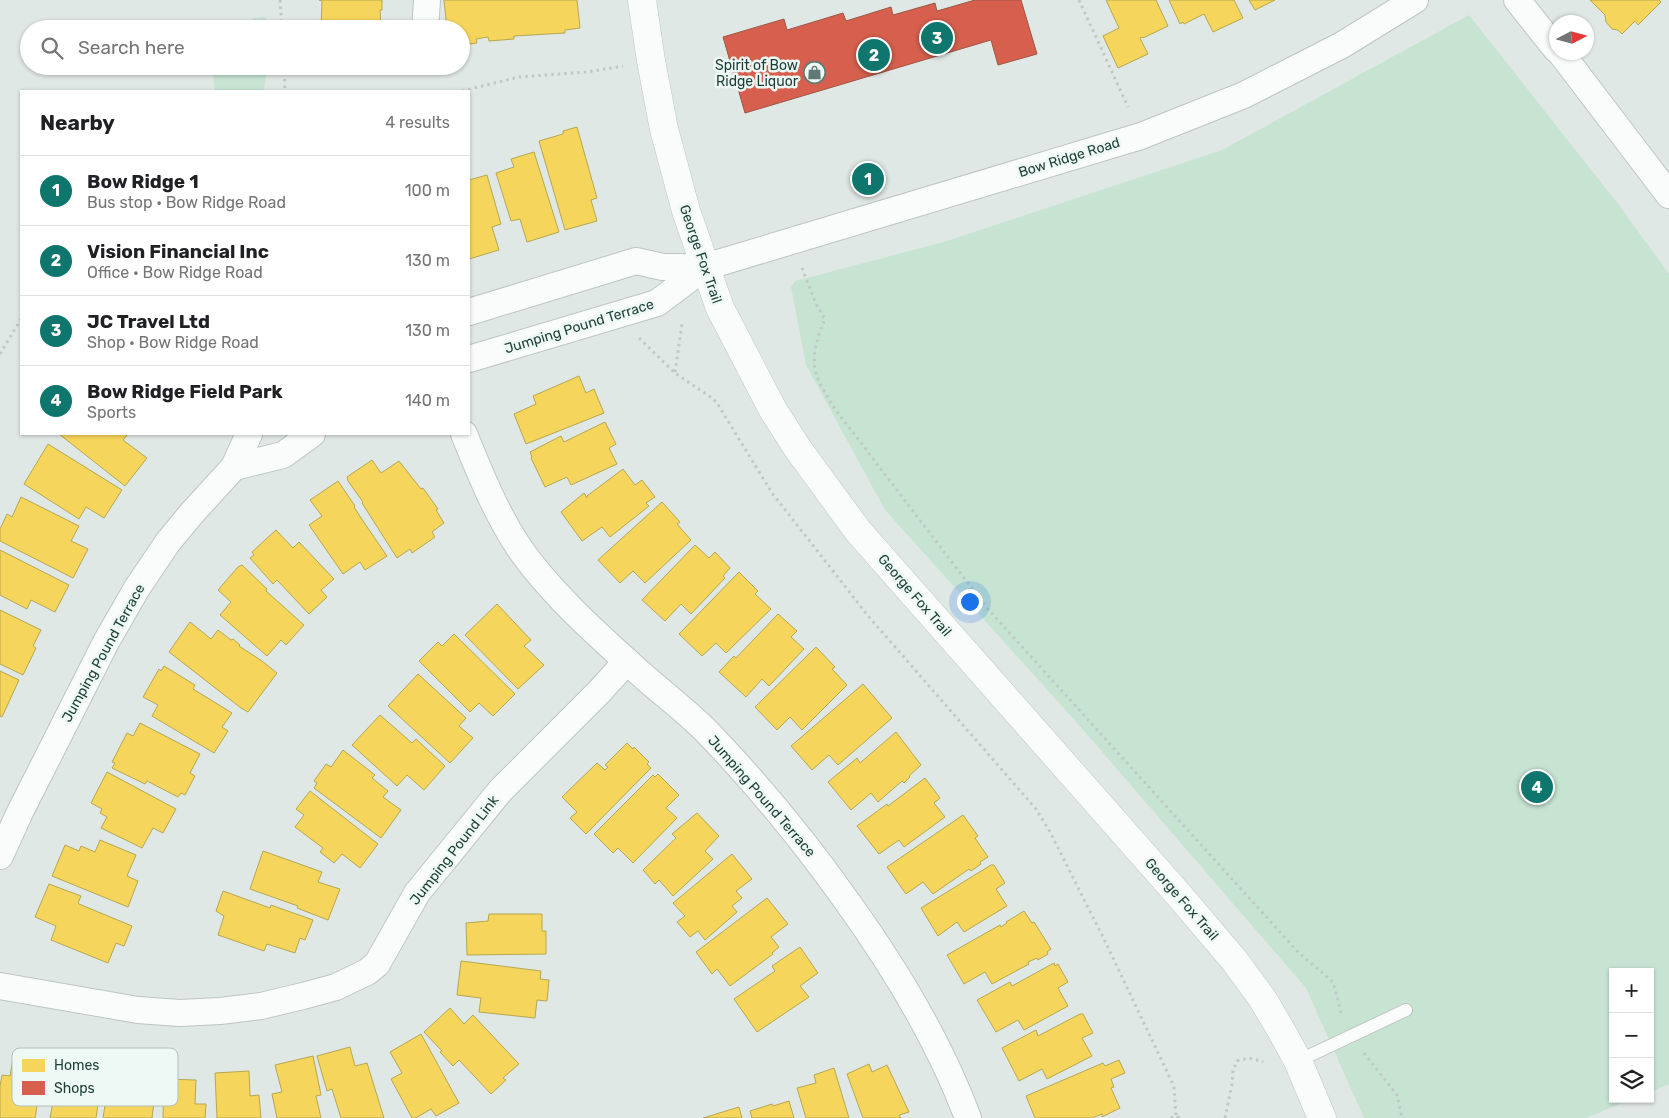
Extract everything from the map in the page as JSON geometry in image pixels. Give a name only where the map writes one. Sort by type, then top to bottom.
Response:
[{"type":"street","points":[[426,20],[427,0]]},
{"type":"street","name":"George Fox Trail","points":[[642,0],[664,129],[680,190],[704,267],[720,308],[755,377],[798,449],[858,531],[1234,960],[1262,998],[1298,1061],[1322,1118]]},
{"type":"street","name":"Bow Ridge Road","points":[[704,267],[1141,136],[1244,96],[1342,45],[1415,0]]},
{"type":"street","points":[[1517,0],[1549,40]]},
{"type":"street","points":[[1566,60],[1669,195]]},
{"type":"street","points":[[470,312],[636,261],[663,267],[704,267]]},
{"type":"street","name":"Jumping Pound Terrace","points":[[470,359],[657,303],[704,267]]},
{"type":"street","name":"Jumping Pound Terrace","points":[[0,856],[20,812],[102,651],[137,588],[168,542],[234,467],[249,435]]},
{"type":"street","points":[[234,467],[283,454],[311,435]]},
{"type":"street","name":"Jumping Pound Terrace","points":[[464,435],[486,488],[502,520],[519,548],[542,576],[594,631],[707,732],[779,812],[823,868],[904,986],[948,1070],[968,1118]]},
{"type":"street","name":"Jumping Pound Link","points":[[0,986],[138,1010],[180,1013],[261,1006],[336,987],[366,972],[377,964],[417,893],[500,791],[627,662]]},
{"type":"lane","points":[[1298,1061],[1406,1010]]},
{"type":"path","points":[[280,0],[281,20]]},
{"type":"path","points":[[1080,0],[1128,107]]},
{"type":"path","points":[[466,90],[519,77],[587,72],[651,61]]},
{"type":"path","points":[[284,75],[285,90]]},
{"type":"path","points":[[802,268],[816,304],[825,319],[819,333],[814,354],[816,373],[832,405],[987,608],[1298,952],[1333,982],[1344,1023],[1350,1036],[1397,1095],[1402,1118]]},
{"type":"path","points":[[616,316],[675,373],[717,403],[772,493],[869,617],[1036,809],[1049,830],[1086,904],[1171,1080],[1174,1088],[1177,1117],[1171,1118]]},
{"type":"path","points":[[0,354],[20,321]]},
{"type":"path","points":[[675,373],[682,324]]},
{"type":"path","points":[[1225,1118],[1233,1071],[1237,1061],[1248,1058],[1262,1061],[1267,1069]]},
{"type":"green space","points":[[1469,15],[1619,205],[1669,274],[1669,1084],[1654,1090],[1654,968],[1609,968],[1609,1103],[1622,1103],[1586,1118],[1364,1118],[1306,988],[1078,724],[885,510],[806,365],[791,287],[795,281],[944,242],[1222,150]]},
{"type":"green space","points":[[266,17],[266,20],[252,20]]},
{"type":"green space","points":[[213,75],[266,75],[264,90],[215,90]]},
{"type":"building: Homes","points":[[319,0],[382,0],[381,20],[321,20],[322,1]]},
{"type":"building: Homes","points":[[444,0],[577,0],[580,28],[565,30],[565,33],[514,36],[514,39],[489,41],[488,37],[476,39],[477,43],[470,44],[470,20],[446,20]]},
{"type":"building: Homes","points":[[1106,0],[1156,0],[1168,26],[1140,38],[1148,54],[1118,68],[1103,36],[1119,28]]},
{"type":"building: Homes","points":[[1169,0],[1234,0],[1243,18],[1213,32],[1204,14],[1184,24],[1183,22],[1180,24]]},
{"type":"building: Homes","points":[[1249,0],[1275,0],[1255,10]]},
{"type":"building: Homes","points":[[1590,0],[1659,0],[1661,2],[1638,25],[1635,21],[1622,34],[1618,30],[1612,29],[1606,22],[1605,15]]},
{"type":"building: Homes","points":[[577,127],[597,198],[591,200],[597,221],[565,230],[539,141],[563,134],[563,131]]},
{"type":"building: Homes","points":[[534,152],[559,232],[527,242],[520,219],[511,221],[496,173],[514,167],[511,159]]},
{"type":"building: Homes","points":[[487,175],[501,224],[492,227],[499,250],[470,259],[470,180]]},
{"type":"building: Homes","points":[[579,376],[586,393],[594,389],[604,413],[526,444],[514,414],[536,404],[533,396]]},
{"type":"building: Homes","points":[[605,422],[616,444],[609,448],[617,464],[571,485],[567,477],[545,487],[530,452],[561,436],[564,442]]},
{"type":"building: Homes","points":[[60,435],[127,435],[123,440],[147,458],[125,486]]},
{"type":"building: Homes","points":[[48,444],[122,490],[104,518],[86,507],[79,519],[24,484]]},
{"type":"building: Homes","points":[[372,460],[381,473],[399,461],[421,489],[423,488],[438,509],[436,510],[444,523],[432,532],[435,537],[412,553],[410,549],[397,558],[348,481],[347,477]]},
{"type":"building: Homes","points":[[623,469],[635,485],[642,480],[655,497],[646,503],[649,506],[610,537],[602,527],[582,541],[561,512],[584,493],[587,498],[587,496]]},
{"type":"building: Homes","points":[[338,481],[387,556],[365,570],[360,562],[343,574],[309,525],[322,516],[310,500]]},
{"type":"building: Homes","points":[[21,497],[79,526],[71,541],[88,549],[73,578],[0,541],[0,529],[7,514],[12,517]]},
{"type":"building: Homes","points":[[662,502],[680,522],[677,524],[691,540],[645,583],[633,571],[620,583],[598,560]]},
{"type":"building: Homes","points":[[276,530],[293,548],[299,542],[334,579],[321,590],[327,597],[309,614],[277,580],[273,584],[250,558],[254,555],[252,552]]},
{"type":"building: Homes","points":[[695,545],[709,558],[715,552],[730,568],[723,576],[725,578],[691,614],[681,604],[665,621],[642,600]]},
{"type":"building: Homes","points":[[0,550],[69,585],[55,612],[31,600],[27,609],[0,595]]},
{"type":"building: Homes","points":[[242,565],[267,589],[266,591],[304,625],[286,645],[281,640],[267,656],[220,615],[231,602],[218,590],[238,567]]},
{"type":"building: Homes","points":[[739,572],[758,591],[755,594],[771,609],[726,653],[716,643],[702,656],[679,634]]},
{"type":"building: Homes","points":[[497,604],[531,640],[524,646],[544,665],[518,689],[465,635]]},
{"type":"building: Homes","points":[[0,610],[41,630],[33,646],[36,648],[23,675],[0,664]]},
{"type":"building: Homes","points":[[778,614],[797,631],[791,637],[804,649],[769,686],[762,679],[746,697],[719,672],[734,656],[736,658]]},
{"type":"building: Homes","points":[[190,622],[211,639],[218,630],[231,640],[233,639],[239,646],[277,673],[248,712],[169,652]]},
{"type":"building: Homes","points":[[454,634],[515,694],[493,716],[479,703],[470,712],[419,661],[438,642],[442,646]]},
{"type":"building: Homes","points":[[816,647],[835,667],[832,669],[847,685],[802,730],[790,717],[777,730],[755,707]]},
{"type":"building: Homes","points":[[164,666],[195,685],[193,689],[232,713],[222,727],[228,731],[214,753],[152,716],[158,705],[143,697],[159,669],[161,671]]},
{"type":"building: Homes","points":[[0,671],[19,680],[2,717],[0,716]]},
{"type":"building: Homes","points":[[418,674],[466,718],[459,726],[473,738],[450,763],[388,706]]},
{"type":"building: Homes","points":[[863,684],[892,718],[838,765],[829,755],[812,770],[791,746]]},
{"type":"building: Homes","points":[[380,715],[412,743],[416,739],[445,766],[424,790],[407,775],[397,786],[352,745]]},
{"type":"building: Homes","points":[[140,723],[200,754],[190,773],[195,776],[185,795],[181,793],[178,797],[147,781],[145,784],[112,768],[115,763],[112,762],[127,733],[133,736]]},
{"type":"building: Homes","points":[[896,732],[921,765],[904,783],[902,781],[878,802],[871,793],[851,810],[828,782],[857,758],[860,763]]},
{"type":"building: Homes","points":[[627,743],[633,749],[634,747],[649,762],[647,764],[651,768],[586,834],[570,818],[577,812],[562,797],[597,763],[605,770],[608,767],[605,765]]},
{"type":"building: Homes","points":[[343,750],[375,775],[372,778],[388,791],[383,797],[401,810],[381,838],[314,788],[317,783],[314,781],[326,764],[331,767]]},
{"type":"building: Homes","points":[[107,772],[176,809],[163,833],[153,828],[142,848],[101,828],[107,817],[100,813],[102,809],[91,803]]},
{"type":"building: Homes","points":[[658,774],[679,795],[666,808],[677,818],[633,863],[618,848],[613,853],[594,834],[653,775],[655,777]]},
{"type":"building: Homes","points":[[925,778],[940,798],[934,803],[945,817],[904,847],[899,840],[879,854],[857,826],[887,804],[888,806]]},
{"type":"building: Homes","points":[[310,791],[378,844],[360,868],[342,854],[334,863],[320,852],[323,848],[295,827],[304,815],[296,809]]},
{"type":"building: Homes","points":[[697,813],[719,836],[705,851],[713,859],[673,896],[659,880],[655,884],[643,870],[676,838],[672,834]]},
{"type":"building: Homes","points":[[963,815],[978,836],[975,838],[988,857],[971,871],[969,869],[933,894],[923,882],[906,894],[887,867]]},
{"type":"building: Homes","points":[[100,840],[136,855],[127,876],[138,881],[128,907],[52,876],[65,845],[79,851],[81,846],[95,852]]},
{"type":"building: Homes","points":[[263,851],[322,872],[318,882],[340,889],[328,920],[297,908],[298,906],[250,889]]},
{"type":"building: Homes","points":[[732,854],[752,879],[736,891],[742,898],[732,906],[737,912],[705,940],[698,931],[690,937],[677,922],[685,916],[673,903]]},
{"type":"building: Homes","points":[[991,865],[994,865],[1005,883],[996,889],[1007,906],[964,932],[957,922],[938,936],[921,908]]},
{"type":"building: Homes","points":[[49,884],[81,896],[79,904],[132,926],[124,946],[116,943],[108,963],[51,940],[56,926],[35,917]]},
{"type":"building: Homes","points":[[223,891],[270,908],[271,905],[313,920],[305,940],[300,938],[295,953],[267,944],[264,951],[218,935],[224,916],[216,911]]},
{"type":"building: Homes","points":[[767,898],[788,924],[771,937],[779,947],[773,954],[730,986],[717,969],[712,974],[696,952]]},
{"type":"building: Homes","points":[[1024,911],[1032,923],[1034,922],[1051,949],[1047,952],[1048,954],[1038,960],[1037,958],[1028,962],[1029,964],[992,984],[985,972],[964,984],[947,955],[1000,925],[1001,927]]},
{"type":"building: Homes","points":[[489,914],[542,914],[542,931],[546,931],[546,954],[467,955],[466,923],[488,921]]},
{"type":"building: Homes","points":[[800,947],[818,973],[800,986],[809,997],[757,1032],[734,999],[775,971],[772,966]]},
{"type":"building: Homes","points":[[461,961],[541,971],[540,979],[549,980],[547,1001],[537,1000],[535,1018],[479,1012],[481,998],[457,995]]},
{"type":"building: Homes","points":[[1054,963],[1055,966],[1058,964],[1068,982],[1058,988],[1068,1006],[1024,1030],[1018,1020],[996,1032],[977,1000],[1010,982],[1012,986]]},
{"type":"building: Homes","points":[[450,1008],[464,1024],[473,1015],[519,1064],[503,1078],[506,1080],[491,1094],[459,1060],[453,1066],[424,1032]]},
{"type":"building: Homes","points":[[1083,1014],[1093,1033],[1082,1038],[1092,1056],[1047,1079],[1042,1069],[1019,1081],[1002,1048],[1036,1030],[1038,1036]]},
{"type":"building: Homes","points":[[421,1034],[459,1103],[436,1116],[431,1109],[416,1118],[412,1118],[391,1079],[402,1073],[390,1052]]},
{"type":"building: Homes","points":[[350,1047],[355,1066],[367,1063],[384,1118],[341,1118],[332,1089],[327,1091],[317,1056]]},
{"type":"building: Homes","points":[[313,1056],[321,1095],[316,1096],[321,1118],[277,1118],[272,1094],[282,1092],[275,1065]]},
{"type":"building: Homes","points":[[1119,1060],[1125,1073],[1111,1079],[1114,1087],[1111,1088],[1120,1108],[1102,1117],[1102,1114],[1092,1118],[1035,1118],[1026,1096],[1103,1063],[1105,1066]]},
{"type":"building: Homes","points":[[12,1064],[12,1106],[37,1106],[35,1118],[0,1118],[2,1075],[10,1076]]},
{"type":"building: Homes","points":[[869,1064],[872,1072],[887,1065],[909,1112],[899,1115],[901,1118],[863,1118],[847,1074]]},
{"type":"building: Homes","points":[[834,1068],[849,1118],[806,1118],[797,1088],[816,1083],[814,1075]]},
{"type":"building: Homes","points":[[249,1071],[250,1096],[259,1095],[261,1118],[217,1118],[215,1073]]},
{"type":"building: Homes","points":[[178,1079],[196,1080],[195,1104],[206,1104],[205,1118],[163,1118],[163,1106],[178,1106]]},
{"type":"building: Homes","points":[[789,1101],[794,1118],[752,1118],[750,1111]]},
{"type":"building: Homes","points":[[52,1106],[98,1106],[96,1118],[50,1118]]},
{"type":"building: Homes","points":[[105,1106],[154,1106],[152,1118],[103,1118]]},
{"type":"building: Homes","points":[[739,1107],[742,1118],[703,1118]]},
{"type":"building: Shops","points":[[975,0],[1021,0],[1037,54],[998,65],[991,40],[745,113],[723,37],[784,19],[787,30],[843,13],[846,21],[891,7],[893,15],[935,3],[937,11]]},
{"type":"place","name":"JC Travel Ltd","points":[[937,38]]},
{"type":"place","name":"Vision Financial Inc","points":[[874,55]]},
{"type":"place","name":"Spirit of Bow Ridge Liquor","points":[[814,73]]},
{"type":"place","name":"Bow Ridge 1","points":[[868,179]]},
{"type":"place","name":"Bow Ridge Field Park","points":[[1537,787]]}]
